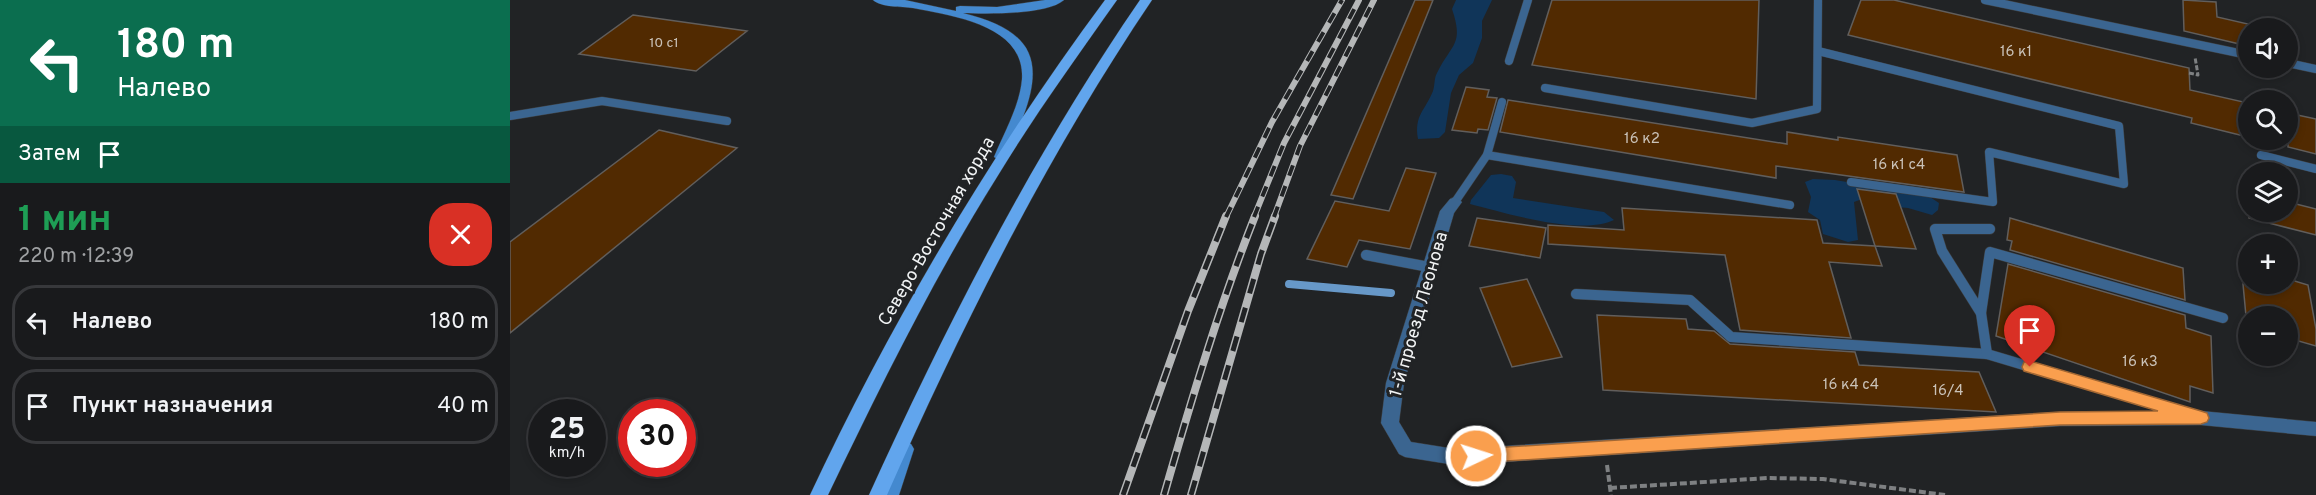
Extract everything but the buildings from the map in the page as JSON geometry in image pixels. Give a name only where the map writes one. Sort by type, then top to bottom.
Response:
[{"type":"main road","points":[[879,0],[998,11],[1025,8],[1058,0]]},
{"type":"main road","name":"Северо-Восточная хорда","points":[[819,495],[923,291],[1001,157],[1071,53],[1111,0]]},
{"type":"main road","points":[[878,495],[959,317],[1040,165],[1105,57],[1146,0]]},
{"type":"main road","points":[[914,5],[987,24],[1006,33],[1020,44],[1028,59],[1028,79],[1001,157]]},
{"type":"main road","points":[[890,495],[926,387]]},
{"type":"street","name":"1-й проезд Леонова","points":[[1455,202],[1447,211],[1395,383],[1390,423],[1406,449],[1455,457],[2060,419],[2201,418],[2316,429]]},
{"type":"lane","points":[[1509,61],[1528,0]]},
{"type":"lane","points":[[1545,88],[1752,123],[1817,109],[1818,0]]},
{"type":"lane","points":[[1985,0],[2238,53]]},
{"type":"lane","points":[[1818,51],[2119,126],[2124,184],[1989,152],[1993,202],[1851,182]]},
{"type":"lane","points":[[2298,65],[2316,69]]},
{"type":"lane","points":[[510,116],[602,101],[727,121]]},
{"type":"lane","points":[[1455,202],[1487,155],[1502,102]]},
{"type":"lane","points":[[1487,155],[1790,206]]},
{"type":"lane","points":[[2261,156],[2316,169]]},
{"type":"lane","points":[[1981,313],[1942,251],[1935,229],[1990,229]]},
{"type":"lane","points":[[1987,354],[1981,313],[1990,252],[2223,318]]},
{"type":"lane","points":[[1366,255],[1429,267]]},
{"type":"lane","points":[[1576,294],[1689,300],[1731,337],[1987,354],[2201,418]]},
{"type":"path","points":[[1605,447],[1611,495]]},
{"type":"path","points":[[1610,488],[1768,477],[1822,479],[1945,495]]},
{"type":"shaded area","points":[[1456,0],[1492,0],[1482,21],[1482,38],[1473,63],[1459,75],[1451,93],[1445,132],[1439,138],[1418,139],[1419,119],[1433,91],[1436,75],[1455,43],[1457,30],[1452,9]]},
{"type":"shaded area","points":[[1491,175],[1512,176],[1516,182],[1513,198],[1604,212],[1614,220],[1582,226],[1563,224],[1470,204]]},
{"type":"shaded area","points":[[1813,179],[1835,180],[1918,194],[1930,197],[1939,203],[1938,210],[1932,215],[1862,199],[1854,202],[1858,240],[1848,242],[1823,234],[1820,220],[1808,212],[1811,197],[1805,182]]},
{"type":"waterway","points":[[1289,284],[1391,293]]},
{"type":"railway","points":[[1226,217],[1272,122],[1342,0]]},
{"type":"railway","points":[[1254,217],[1284,143],[1359,0]]},
{"type":"railway","points":[[1274,217],[1300,146],[1374,0]]},
{"type":"railway","points":[[1123,495],[1188,311],[1226,216]]},
{"type":"railway","points":[[1164,495],[1206,354],[1255,216]]},
{"type":"railway","points":[[1191,495],[1261,254],[1275,216]]},
{"type":"route","points":[[1476,456],[2060,419],[2201,418],[2030,367]]}]
